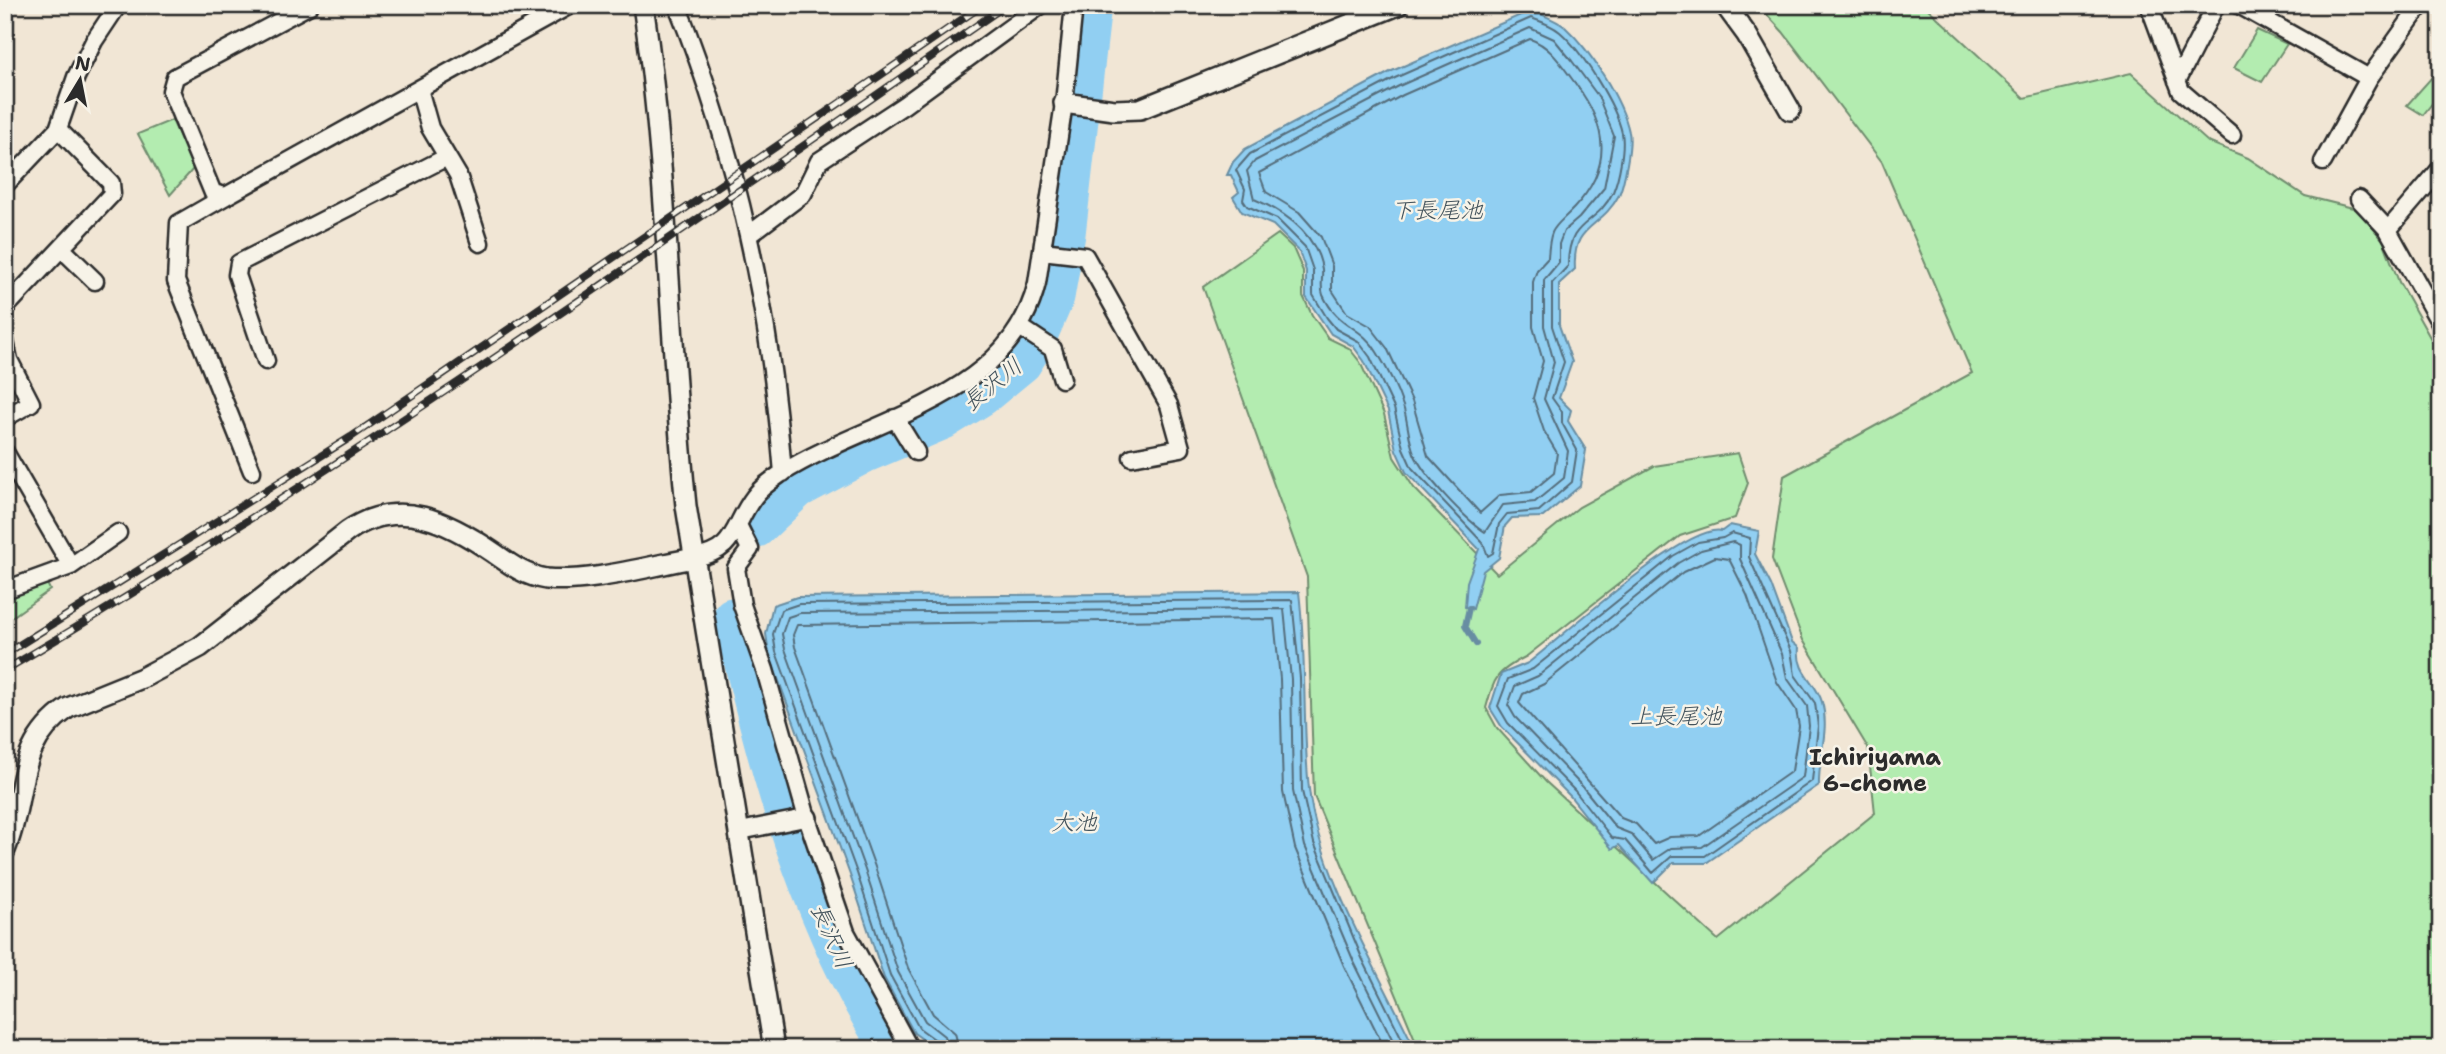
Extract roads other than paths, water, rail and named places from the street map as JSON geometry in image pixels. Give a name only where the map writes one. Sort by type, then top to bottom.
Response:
[{"type":"street","points":[[5,185],[58,129],[82,65],[118,5]]},
{"type":"street","points":[[226,196],[213,193],[171,91],[175,77],[310,5]]},
{"type":"street","points":[[251,471],[176,281],[180,223],[570,5]]},
{"type":"street","points":[[643,5],[666,223],[677,416],[694,558],[774,1049]]},
{"type":"street","points":[[677,5],[702,70],[732,162],[750,233],[768,329],[783,473]]},
{"type":"street","points":[[750,233],[803,194],[819,161],[904,105],[1041,5]]},
{"type":"street","points":[[5,849],[13,828],[24,765],[36,739],[57,716],[68,708],[172,664],[200,647],[348,531],[369,519],[396,513],[435,519],[461,532],[513,567],[544,579],[573,579],[694,558],[717,552],[739,527],[753,497],[783,473],[973,378],[1002,351],[1020,328],[1033,300],[1043,251],[1064,103],[1074,5]]},
{"type":"street","points":[[1064,103],[1114,110],[1140,109],[1398,5]]},
{"type":"street","points":[[1725,5],[1747,35],[1790,110]]},
{"type":"street","points":[[2149,5],[2181,91],[2232,135]]},
{"type":"street","points":[[2177,81],[2216,5]]},
{"type":"street","points":[[2239,5],[2369,78]]},
{"type":"street","points":[[2323,162],[2369,78],[2421,5]]},
{"type":"street","points":[[419,89],[430,128],[458,175],[480,243]]},
{"type":"street","points":[[5,308],[113,194],[111,183],[58,129]]},
{"type":"street","points":[[266,361],[237,275],[239,264],[447,157]]},
{"type":"street","points":[[2388,230],[2441,168]]},
{"type":"street","points":[[2359,199],[2388,230],[2441,325]]},
{"type":"street","points":[[62,249],[95,281]]},
{"type":"street","points":[[1043,251],[1084,256],[1169,405],[1181,448],[1132,457]]},
{"type":"street","points":[[1020,328],[1051,348],[1062,379]]},
{"type":"street","points":[[5,341],[9,360],[31,403],[5,418]]},
{"type":"street","points":[[895,418],[915,451]]},
{"type":"street","points":[[5,452],[71,566]]},
{"type":"street","points":[[739,527],[750,549],[736,568],[742,605],[765,670],[806,818],[846,932],[910,1049]]},
{"type":"street","points":[[5,590],[71,566],[118,533]]},
{"type":"street","points":[[739,831],[806,818]]},
{"type":"water","name":"下長尾池","points":[[1532,10],[1565,27],[1594,62],[1620,105],[1629,132],[1629,145],[1619,195],[1604,215],[1583,235],[1575,254],[1575,269],[1559,284],[1559,325],[1572,362],[1559,398],[1571,410],[1568,421],[1586,450],[1580,486],[1543,517],[1512,518],[1505,526],[1499,558],[1483,571],[1473,609],[1465,607],[1467,582],[1479,549],[1406,472],[1396,450],[1388,411],[1364,361],[1353,346],[1331,334],[1306,297],[1306,271],[1299,251],[1273,225],[1242,212],[1233,197],[1239,192],[1231,175],[1227,175],[1233,162],[1245,149],[1392,71]]},
{"type":"water","name":"上長尾池","points":[[1730,525],[1759,531],[1755,554],[1771,585],[1792,642],[1799,648],[1803,671],[1822,702],[1825,723],[1819,785],[1706,863],[1673,863],[1653,883],[1619,845],[1612,849],[1570,796],[1502,727],[1490,708],[1501,674],[1528,663],[1654,562],[1682,544],[1705,533],[1722,531]]},
{"type":"water","name":"大池","points":[[1299,592],[1307,764],[1315,821],[1337,887],[1415,1049],[936,1049],[914,1033],[884,978],[850,875],[769,654],[766,634],[773,605],[797,597]]},
{"type":"waterway","name":"長沢川","points":[[757,529],[798,490],[866,454],[944,421],[983,397],[1023,364],[1036,343],[1056,297],[1067,234],[1093,5]]},
{"type":"waterway","points":[[1469,608],[1465,626],[1476,644]]},
{"type":"waterway","name":"長沢川","points":[[732,616],[759,728],[792,840],[834,947],[889,1049]]},
{"type":"railway","points":[[5,654],[351,437],[983,5]]},
{"type":"railway","points":[[5,670],[261,512],[512,347],[1006,5]]},
{"type":"district","name":"Ichiriyama 6-chome","points":[[1875,770]]}]
